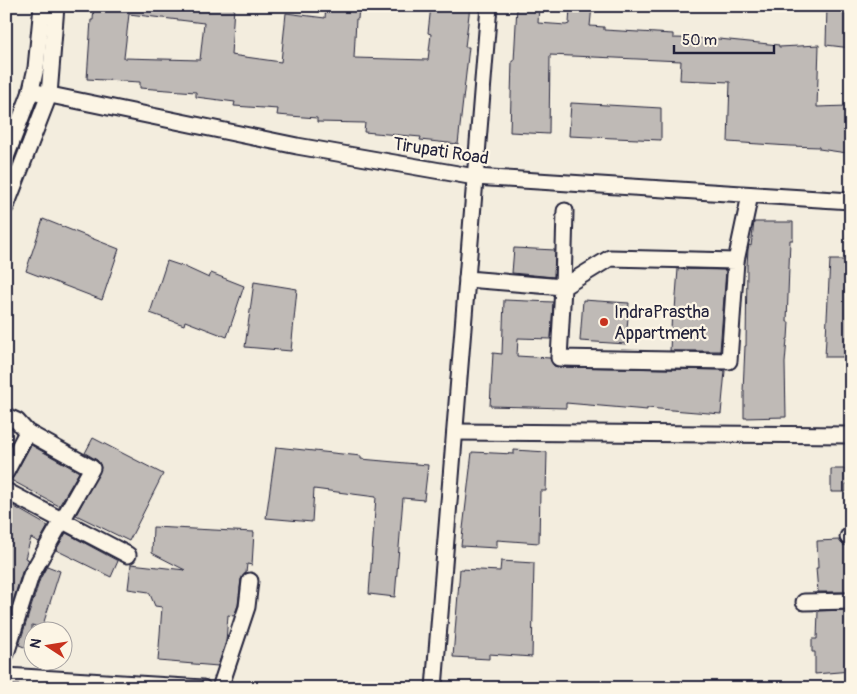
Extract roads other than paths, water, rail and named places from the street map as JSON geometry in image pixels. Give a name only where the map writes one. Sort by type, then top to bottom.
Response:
[{"type":"street","points":[[6,158],[31,91],[36,68],[42,6]]},
{"type":"street","points":[[6,206],[49,95],[56,6]]},
{"type":"street","points":[[434,688],[489,6]]},
{"type":"street","name":"Tirupati Road","points":[[31,91],[297,146],[475,177],[851,201]]},
{"type":"street","points":[[565,211],[563,286],[558,358],[729,361],[736,260],[750,195]]},
{"type":"street","points":[[467,279],[563,286],[610,258],[736,260]]},
{"type":"street","points":[[6,416],[17,421],[27,432],[92,468],[31,575],[6,654]]},
{"type":"street","points":[[6,472],[27,432]]},
{"type":"street","points":[[455,432],[851,435]]},
{"type":"street","points":[[6,491],[128,555]]},
{"type":"street","points":[[220,688],[247,607],[250,581]]},
{"type":"street","points":[[804,602],[851,601]]},
{"type":"street","points":[[6,676],[203,688]]},
{"type":"place","name":"IndraPrastha Appartment","points":[[604,322]]}]
